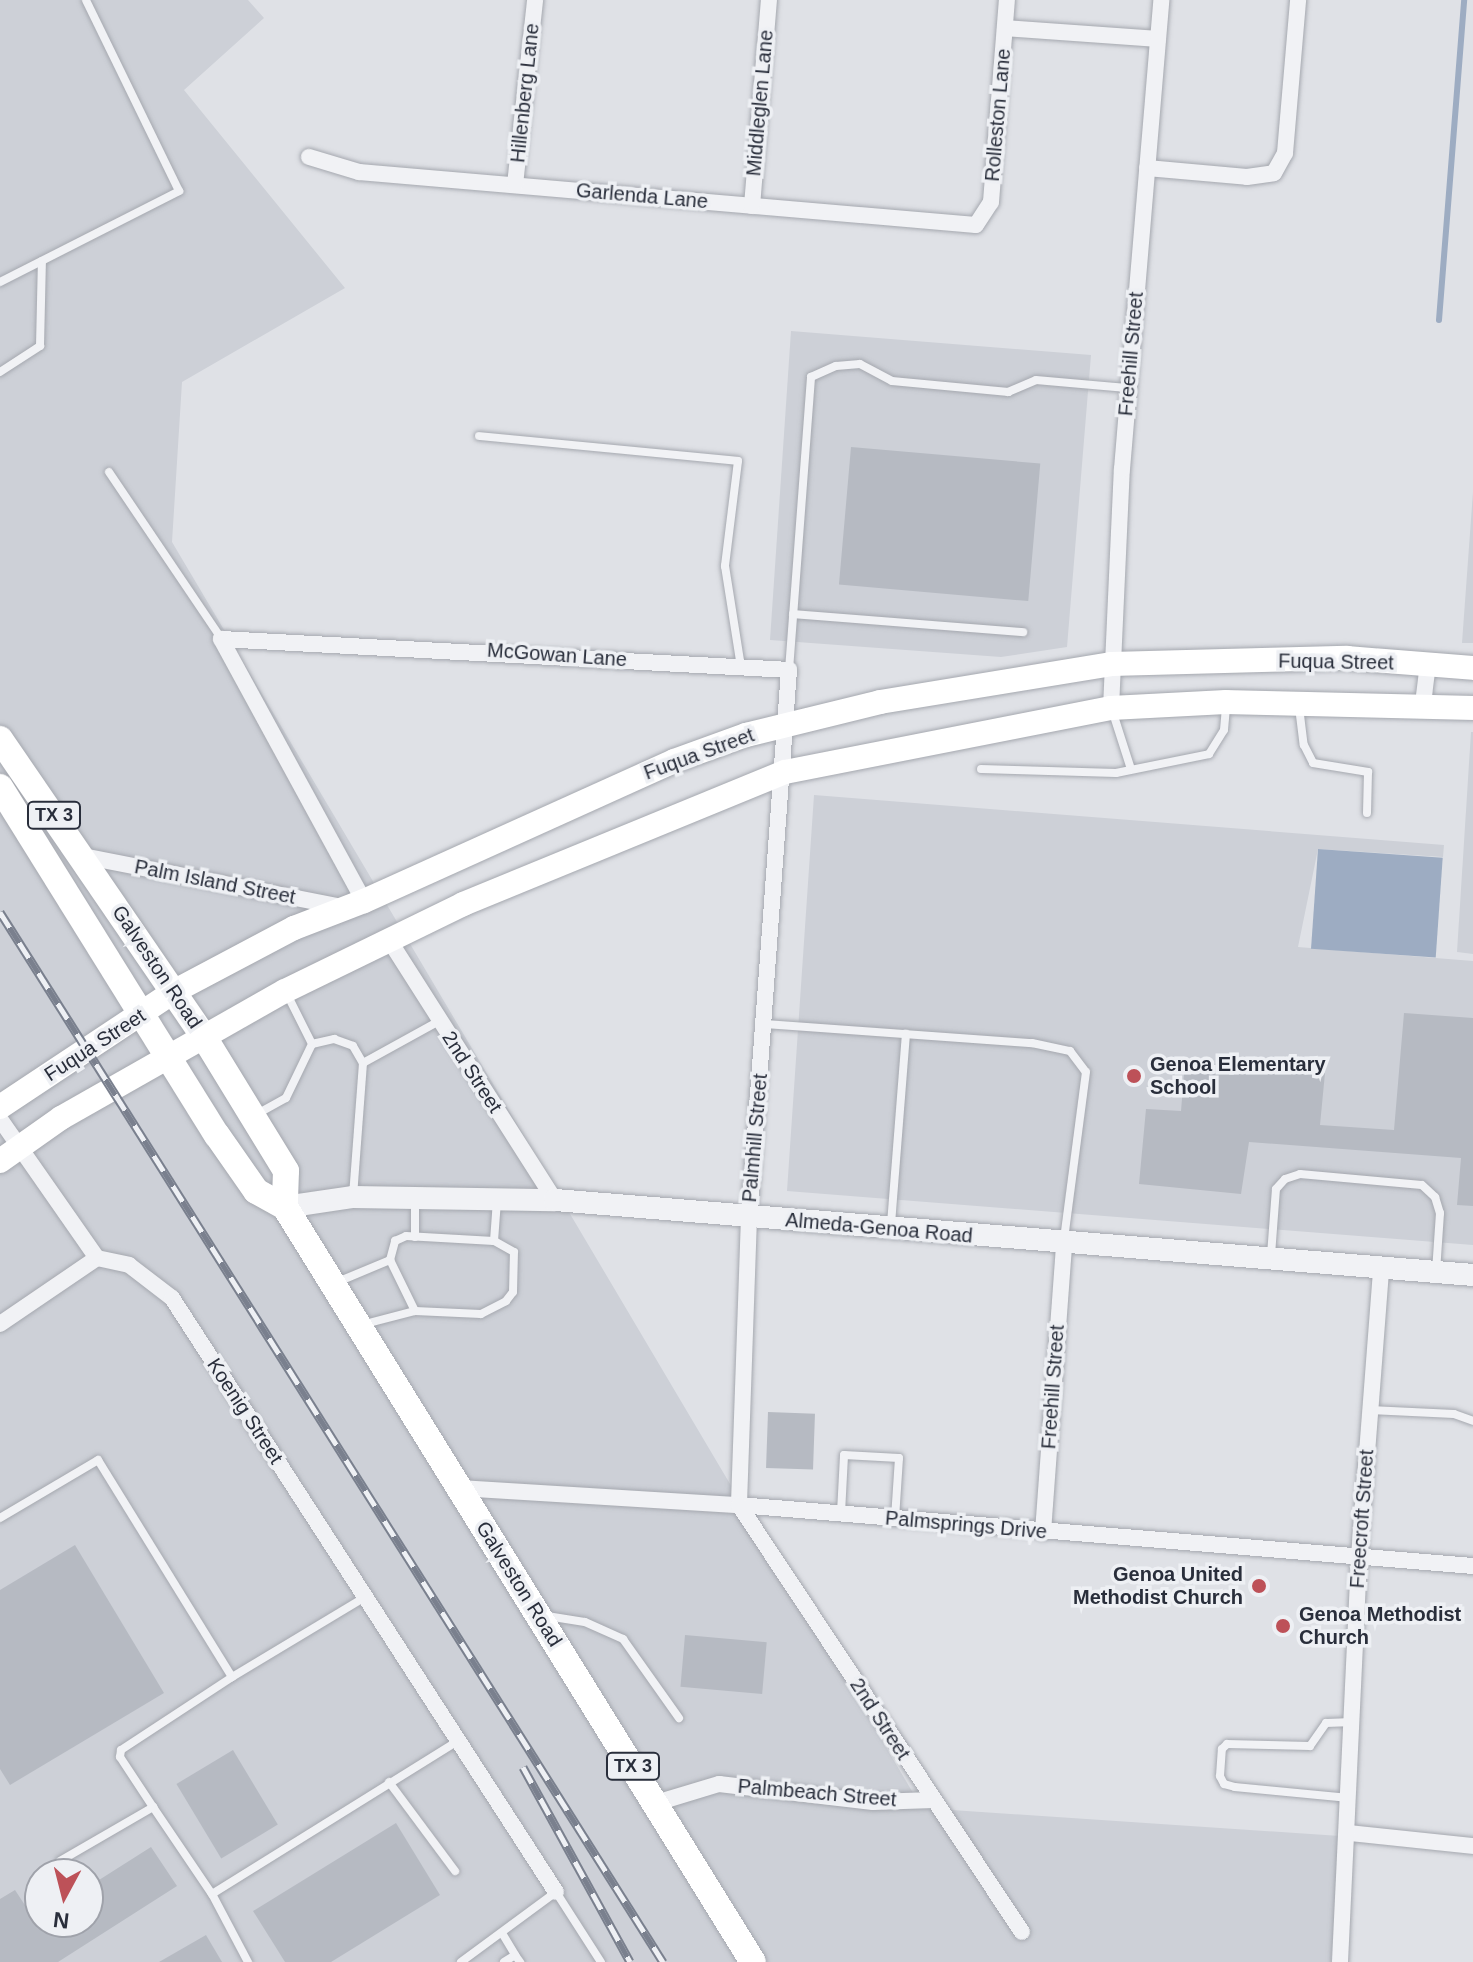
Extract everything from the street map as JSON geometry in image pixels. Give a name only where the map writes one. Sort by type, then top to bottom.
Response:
[{"type":"main road","name":"Fuqua Street","points":[[0,1107],[173,992],[294,928],[356,904],[674,761],[786,724],[880,702],[1111,664],[1347,658],[1473,668]]},
{"type":"main road","name":"Fuqua Street","points":[[8,1155],[285,991],[391,943],[463,904],[785,772],[1111,708],[1226,702],[1423,704],[1473,708]]},
{"type":"main road","name":"Galveston Road","points":[[0,739],[204,1037],[286,1171],[285,1207]]},
{"type":"main road","name":"Galveston Road","points":[[0,787],[168,1058],[256,1191],[285,1207],[753,1962]]},
{"type":"street","name":"Hillenberg Lane","points":[[515,185],[535,0]]},
{"type":"street","name":"Middleglen Lane","points":[[752,206],[769,0]]},
{"type":"street","name":"Rolleston Lane","points":[[976,225],[991,202],[1007,0]]},
{"type":"street","name":"Freehill Street","points":[[1111,708],[1127,388],[1161,0]]},
{"type":"street","points":[[1147,168],[1247,177],[1274,173],[1285,153],[1298,0]]},
{"type":"street","points":[[1005,28],[1158,39]]},
{"type":"street","name":"Garlenda Lane","points":[[309,157],[359,172],[976,225]]},
{"type":"street","points":[[221,639],[356,904]]},
{"type":"street","name":"McGowan Lane","points":[[221,639],[789,670]]},
{"type":"street","points":[[1423,704],[1428,666]]},
{"type":"street","points":[[785,772],[789,670]]},
{"type":"street","name":"Palmhill Street","points":[[739,1505],[749,1217],[785,772]]},
{"type":"street","name":"Palm Island Street","points":[[82,856],[356,904]]},
{"type":"street","name":"2nd Street","points":[[391,943],[555,1200]]},
{"type":"street","points":[[0,1119],[8,1155],[97,1258],[0,1324]]},
{"type":"street","name":"Almeda-Genoa Road","points":[[285,1207],[353,1197],[555,1200],[1473,1275]]},
{"type":"street","name":"Freehill Street","points":[[1043,1532],[1064,1243]]},
{"type":"street","name":"Koenig Street","points":[[97,1258],[129,1265],[172,1298],[556,1892]]},
{"type":"street","name":"Freecroft Street","points":[[1340,1962],[1349,1833],[1359,1557],[1381,1268]]},
{"type":"street","name":"Palmsprings Drive","points":[[459,1488],[739,1505],[1473,1566]]},
{"type":"street","name":"2nd Street","points":[[739,1505],[1022,1932]]},
{"type":"street","name":"Palmbeach Street","points":[[656,1803],[719,1784],[873,1802],[934,1800]]},
{"type":"street","points":[[1349,1833],[1473,1846]]},
{"type":"lane","points":[[0,282],[179,191],[86,0]]},
{"type":"lane","points":[[0,372],[40,346],[42,261]]},
{"type":"lane","points":[[789,670],[811,377],[836,366],[860,364],[892,381],[993,391],[1008,392],[1036,380],[1127,388]]},
{"type":"lane","points":[[479,436],[738,461],[725,566],[741,667]]},
{"type":"lane","points":[[109,472],[221,639]]},
{"type":"lane","points":[[793,614],[1023,632]]},
{"type":"lane","points":[[981,769],[1131,769],[1209,754],[1224,730],[1226,702]]},
{"type":"lane","points":[[1298,703],[1304,745],[1313,763],[1368,772],[1367,813]]},
{"type":"lane","points":[[1111,708],[1131,769]]},
{"type":"lane","points":[[285,991],[312,1044]]},
{"type":"lane","points":[[363,1063],[439,1021]]},
{"type":"lane","points":[[765,1024],[1032,1043],[1070,1051],[1086,1072],[1064,1243]]},
{"type":"lane","points":[[891,1229],[906,1034]]},
{"type":"lane","points":[[312,1044],[334,1039],[353,1046],[363,1063],[353,1197]]},
{"type":"lane","points":[[251,1117],[286,1098],[312,1044]]},
{"type":"lane","points":[[1270,1259],[1276,1189],[1300,1174],[1422,1185],[1435,1197],[1440,1213],[1436,1272]]},
{"type":"lane","points":[[415,1198],[415,1237]]},
{"type":"lane","points":[[494,1241],[497,1199]]},
{"type":"lane","points":[[358,1326],[415,1311],[497,1310],[513,1292],[514,1252],[494,1241],[415,1237],[395,1241],[390,1260],[415,1311]]},
{"type":"lane","points":[[333,1284],[390,1260]]},
{"type":"lane","points":[[1370,1410],[1454,1414],[1473,1421]]},
{"type":"lane","points":[[841,1514],[844,1455],[899,1458],[895,1519]]},
{"type":"lane","points":[[0,1518],[98,1460],[232,1677]]},
{"type":"lane","points":[[248,1962],[212,1894],[120,1757],[121,1750],[232,1677],[365,1597]]},
{"type":"lane","points":[[538,1614],[585,1622],[623,1639],[679,1718]]},
{"type":"lane","points":[[1350,1798],[1229,1786],[1220,1776],[1222,1749],[1227,1744],[1310,1746],[1326,1723],[1353,1722]]},
{"type":"lane","points":[[212,1894],[458,1741]]},
{"type":"lane","points":[[389,1782],[455,1871]]},
{"type":"lane","points":[[65,1858],[153,1807]]},
{"type":"lane","points":[[461,1962],[556,1892],[601,1962]]},
{"type":"lane","points":[[502,1933],[518,1958],[504,1962]]},
{"type":"shaded area","points":[[0,0],[248,0],[264,18],[184,90],[345,288],[182,382],[172,542],[922,1808],[1340,1836],[1331,1962],[0,1962]]},
{"type":"shaded area","points":[[791,331],[1091,355],[1067,647],[1001,657],[770,640]]},
{"type":"shaded area","points":[[1473,492],[1473,643],[1462,643]]},
{"type":"shaded area","points":[[1473,732],[1473,954],[1457,952]]},
{"type":"shaded area","name":"Genoa Elementary School","points":[[814,795],[1444,845],[1443,857],[1318,849],[1298,947],[1473,961],[1473,1245],[787,1191]]},
{"type":"water","points":[[1318,849],[1443,858],[1436,957],[1311,949]]},
{"type":"building","points":[[851,447],[1040,464],[1028,601],[839,584]]},
{"type":"building","points":[[1404,1013],[1473,1018],[1473,1206],[1457,1205],[1461,1158],[1249,1142],[1241,1194],[1139,1184],[1146,1109],[1181,1111],[1185,1061],[1325,1073],[1320,1125],[1394,1130]]},
{"type":"building","points":[[768,1412],[815,1414],[813,1470],[766,1468]]},
{"type":"building","points":[[75,1545],[164,1693],[10,1785],[0,1769],[0,1590]]},
{"type":"building","points":[[685,1635],[767,1642],[762,1694],[680,1687]]},
{"type":"building","points":[[233,1750],[278,1825],[221,1859],[176,1784]]},
{"type":"building","points":[[396,1823],[440,1895],[331,1962],[285,1962],[253,1911]]},
{"type":"building","points":[[151,1847],[177,1886],[104,1933],[104,1877]]},
{"type":"building","points":[[15,1890],[24,1904],[24,1938],[96,1938],[58,1962],[0,1962],[0,1899]]},
{"type":"building","points":[[206,1935],[222,1962],[159,1962]]},
{"type":"waterway","points":[[1439,320],[1464,0]]},
{"type":"railway","points":[[0,912],[663,1962]]},
{"type":"railway","points":[[523,1767],[630,1962]]},
{"type":"place","name":"Genoa Elementary School","points":[[1134,1076]]},
{"type":"place","name":"Genoa United Methodist Church","points":[[1259,1586]]},
{"type":"place","name":"Genoa Methodist Church","points":[[1283,1626]]}]
